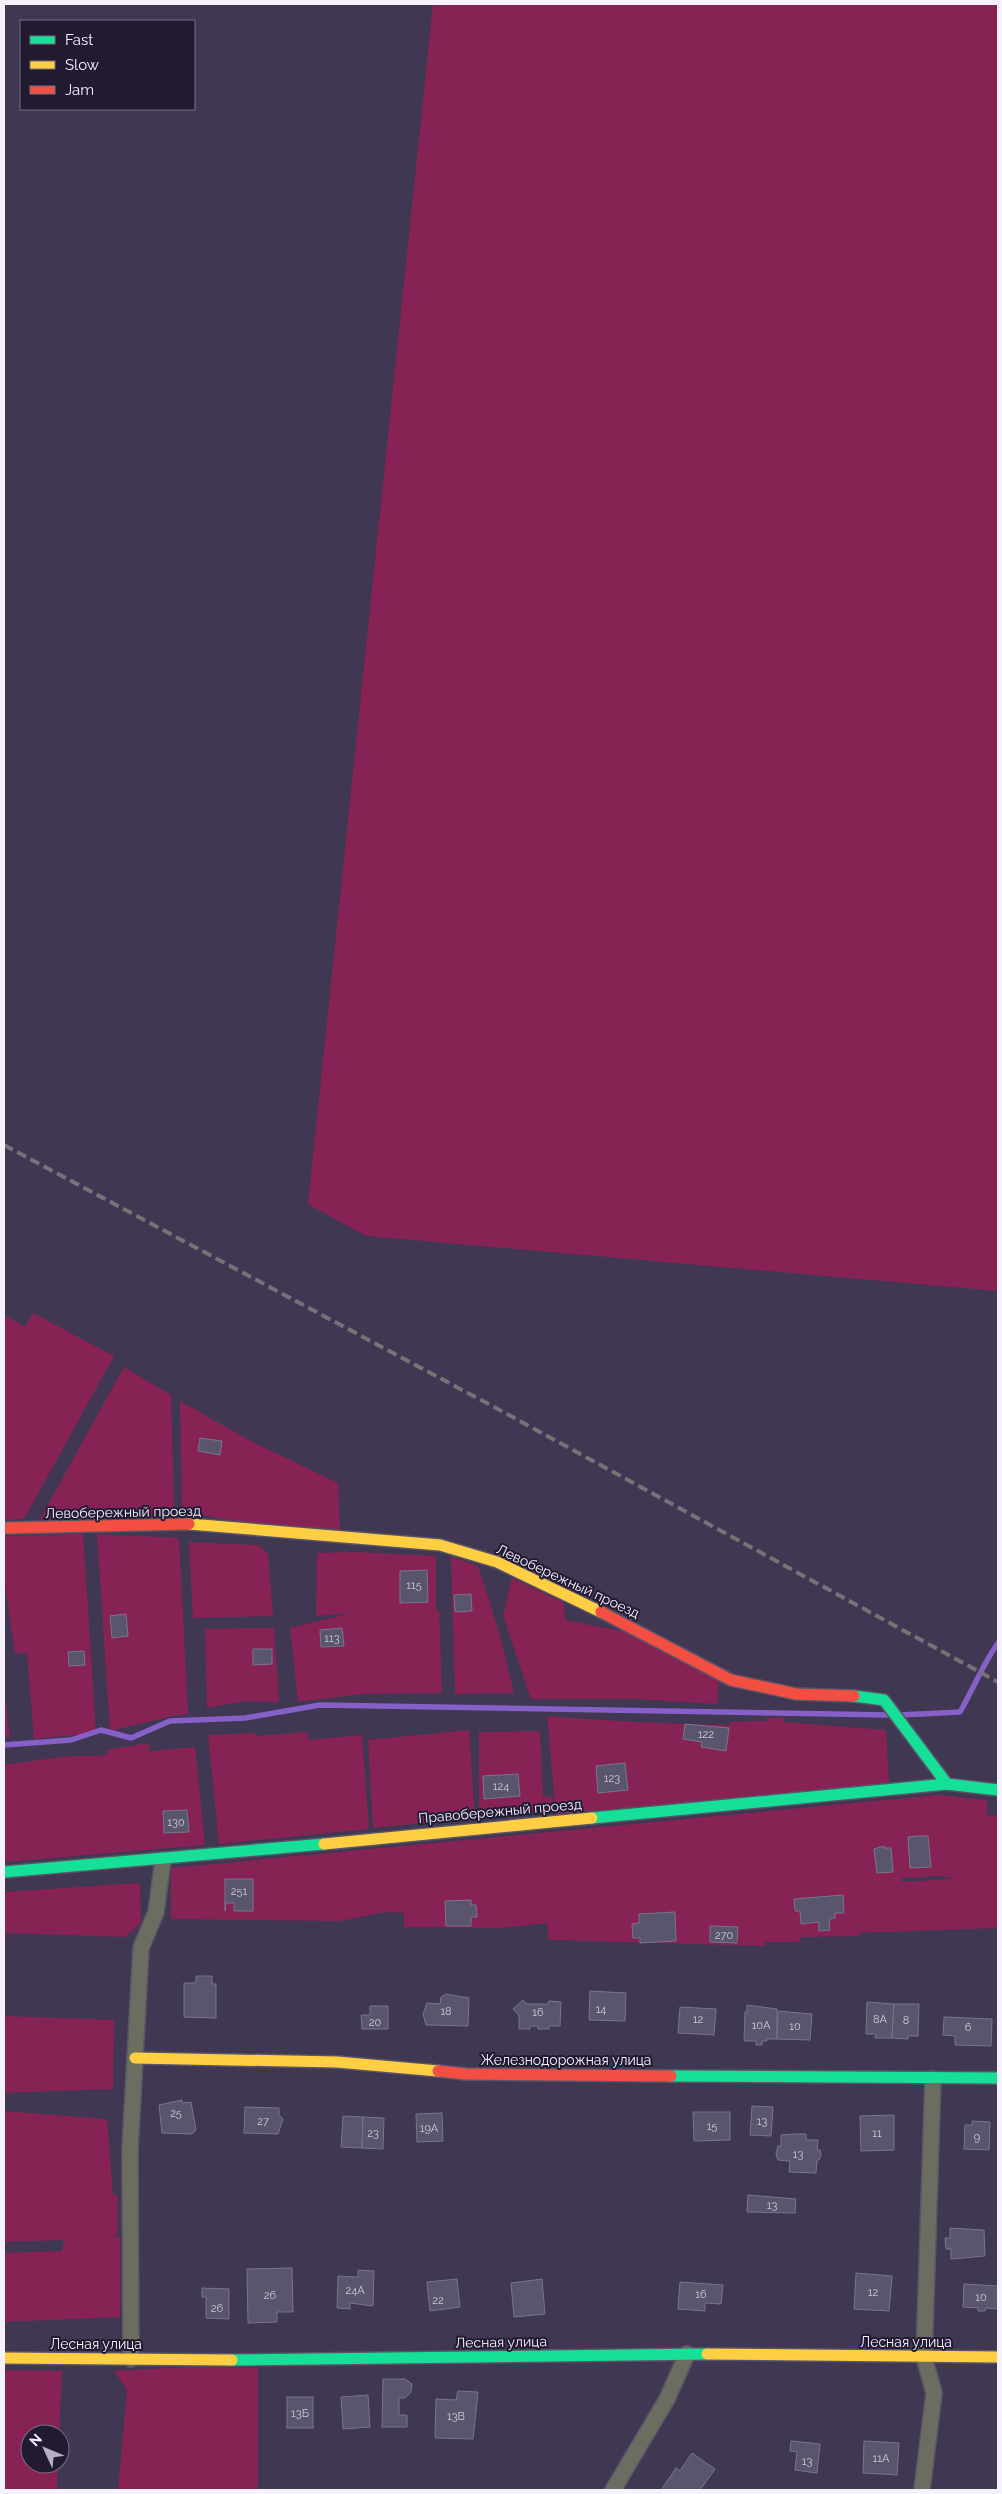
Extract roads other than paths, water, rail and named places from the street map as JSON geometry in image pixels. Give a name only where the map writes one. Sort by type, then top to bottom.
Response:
[{"type":"street","name":"Левобережный проезд","points":[[4,1528],[180,1523],[440,1546],[496,1562],[633,1627],[731,1680],[796,1694],[844,1694],[884,1700],[947,1784]]},
{"type":"street","name":"Правобережный проезд","points":[[4,1872],[163,1860],[947,1784],[998,1790]]},
{"type":"street","points":[[131,2359],[130,2150],[141,1948],[156,1912],[163,1860]]},
{"type":"street","name":"Железнодорожная улица","points":[[135,2058],[337,2062],[466,2074],[998,2078]]},
{"type":"street","points":[[922,2490],[934,2393],[924,2358],[932,2079]]},
{"type":"street","points":[[613,2490],[667,2400],[687,2354]]},
{"type":"street","name":"Лесная улица","points":[[4,2358],[294,2360],[687,2354],[924,2358],[998,2357]]},
{"type":"waterway","points":[[900,1715],[960,1712],[998,1643]]},
{"type":"waterway","points":[[4,1745],[71,1740],[101,1730],[131,1738],[170,1721],[245,1718],[320,1705],[889,1715]]},
{"type":"railway","points":[[4,1145],[496,1408],[998,1682]]}]
